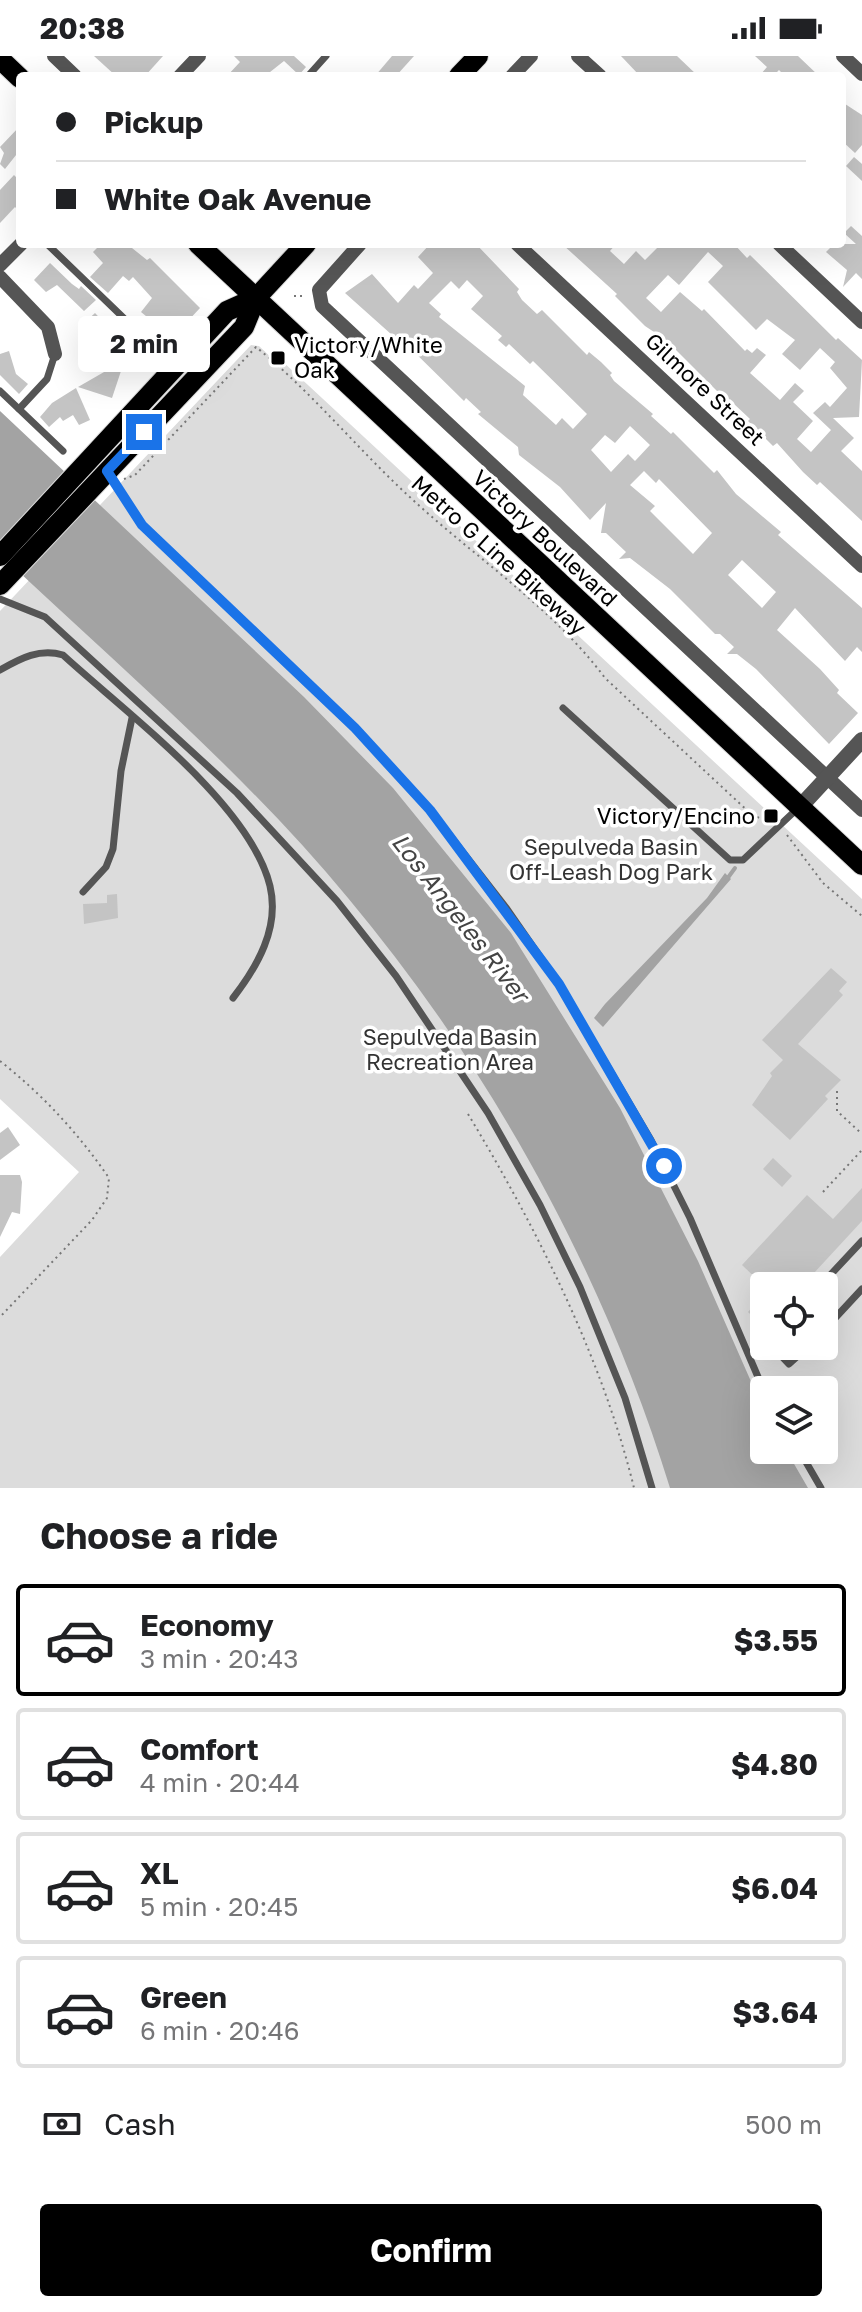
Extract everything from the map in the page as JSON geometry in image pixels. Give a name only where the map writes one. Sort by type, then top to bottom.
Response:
[{"type":"main road","points":[[463,72],[478,56]]},
{"type":"main road","points":[[0,59],[16,74]]},
{"type":"main road","name":"Victory Boulevard","points":[[202,248],[862,865]]},
{"type":"main road","points":[[1,589],[103,473],[244,327],[256,298],[302,248]]},
{"type":"main road","points":[[0,556],[103,473]]},
{"type":"street","points":[[54,56],[71,72]]},
{"type":"street","points":[[184,72],[199,56]]},
{"type":"street","points":[[516,72],[531,56]]},
{"type":"street","points":[[578,56],[596,72]]},
{"type":"street","points":[[843,56],[862,74]]},
{"type":"street","points":[[0,265],[17,248]]},
{"type":"street","name":"Victory Boulevard","points":[[356,248],[322,286],[317,296],[322,306],[862,810]]},
{"type":"street","name":"Gilmore Street","points":[[521,248],[862,566]]},
{"type":"street","points":[[783,248],[862,322]]},
{"type":"street","points":[[0,277],[43,320],[55,354]]},
{"type":"street","points":[[800,807],[862,740]]},
{"type":"lane","points":[[312,72],[326,56]]},
{"type":"lane","points":[[51,248],[132,326]]},
{"type":"lane","points":[[19,409],[47,379],[55,354]]},
{"type":"lane","points":[[0,391],[63,451]]},
{"type":"lane","points":[[103,473],[142,525],[355,728],[430,810],[507,909],[559,984],[651,1140],[690,1218],[758,1376]]},
{"type":"lane","points":[[1,589],[45,617],[237,793],[337,901],[396,976],[488,1113],[540,1205],[580,1287],[625,1398],[652,1488]]},
{"type":"lane","points":[[0,670],[35,653],[51,651],[63,655],[228,810],[257,852],[270,888],[270,929],[262,957],[233,998]]},
{"type":"lane","points":[[563,708],[725,858],[743,860],[800,807]]},
{"type":"lane","points":[[83,892],[106,867],[113,849],[121,771],[132,718]]},
{"type":"lane","points":[[833,1272],[862,1241]]},
{"type":"lane","points":[[838,1315],[862,1289]]},
{"type":"lane","points":[[807,1464],[821,1488]]},
{"type":"path","name":"Metro G Line Bikeway","points":[[103,473],[135,475],[258,347],[364,449],[386,476],[469,551],[494,567],[588,655],[605,678],[751,814],[779,828],[823,883],[862,916]]},
{"type":"path","points":[[0,1061],[36,1089],[85,1143],[109,1178],[107,1198],[92,1220],[0,1317]]},
{"type":"path","points":[[837,1091],[837,1111],[862,1134]]},
{"type":"path","points":[[468,1114],[508,1181],[553,1269],[623,1441],[634,1488]]},
{"type":"path","points":[[823,1192],[862,1150]]},
{"type":"green space","name":"Sepulveda Basin Recreation Area","points":[[251,345],[259,346],[277,363],[281,360],[862,899],[862,1488],[0,1488],[0,1257],[79,1172],[0,1099],[0,611]]},
{"type":"water","name":"Los Angeles River","points":[[0,411],[304,697],[393,788],[511,933],[620,1108],[698,1261],[750,1379],[750,1464],[794,1464],[808,1488],[670,1488],[643,1408],[577,1253],[496,1104],[450,1033],[348,898],[267,807],[180,721],[0,554]]},
{"type":"water","points":[[725,873],[731,879],[603,1027],[594,1018],[605,1004],[707,898]]},
{"type":"building","points":[[94,56],[163,56],[149,72],[112,72]]},
{"type":"building","points":[[234,56],[294,56],[306,67],[302,72],[296,72],[284,61],[270,72],[231,72],[240,62]]},
{"type":"building","points":[[392,56],[414,56],[400,72],[378,72]]},
{"type":"building","points":[[621,56],[677,56],[694,72],[636,72]]},
{"type":"building","points":[[755,56],[798,56],[815,72],[763,72],[767,67]]},
{"type":"building","points":[[846,105],[862,115],[862,145],[855,153],[846,145]]},
{"type":"building","points":[[16,130],[16,155],[5,169],[0,164],[4,153],[0,147]]},
{"type":"building","points":[[854,157],[862,164],[862,181],[846,166]]},
{"type":"building","points":[[14,175],[16,177],[16,208],[0,223],[0,190]]},
{"type":"building","points":[[851,226],[862,236],[862,279],[856,273],[843,287],[847,270],[826,252],[830,248],[846,248],[846,244],[856,244],[846,231]]},
{"type":"building","points":[[97,248],[132,248],[147,260],[150,258],[200,308],[186,323],[181,318],[165,336],[168,340],[148,356],[132,343],[152,321],[141,312],[152,298],[133,277],[129,281],[123,276],[108,293],[90,277],[103,263],[93,252]]},
{"type":"building","points":[[426,248],[480,248],[519,289],[517,292],[522,300],[537,314],[542,310],[587,355],[589,352],[601,362],[612,373],[610,375],[614,381],[653,414],[651,416],[671,434],[673,432],[714,473],[717,470],[736,494],[781,532],[778,535],[862,608],[862,652],[857,647],[845,661],[795,608],[777,630],[820,669],[839,690],[837,693],[858,713],[829,744],[756,669],[737,654],[727,654],[734,647],[720,634],[715,634],[670,589],[630,558],[619,559],[626,552],[606,533],[601,533],[606,503],[590,520],[560,487],[519,455],[518,447],[478,414],[481,412],[466,398],[464,401],[404,342],[401,343],[345,293],[372,274],[398,303],[414,285],[418,289],[433,273],[418,257]],"holes":[[[467,280],[483,296],[471,309],[502,336],[498,340],[506,347],[509,344],[530,364],[533,361],[587,414],[573,429],[562,418],[556,425],[523,395],[525,386],[439,317],[441,314],[429,303],[451,281],[459,289]],[[630,426],[650,445],[635,461],[628,454],[611,472],[591,450],[605,435],[615,443]],[[644,471],[656,483],[659,479],[712,533],[693,554],[650,511],[655,506],[630,485]],[[742,560],[776,592],[762,608],[728,575]]]},
{"type":"building","points":[[566,248],[613,248],[610,251],[624,264],[636,251],[645,260],[657,248],[738,248],[747,258],[750,255],[836,340],[838,338],[862,360],[859,417],[833,418],[854,438],[841,451],[862,471],[862,521],[820,482],[817,485],[777,443],[773,446],[748,421],[750,419],[733,403],[731,405],[666,340],[645,326],[615,296],[617,294]],"holes":[[[708,252],[723,266],[708,282],[756,330],[767,319],[795,340],[782,354],[800,370],[820,348],[835,362],[830,368],[847,388],[830,407],[825,402],[813,413],[831,430],[811,452],[797,439],[813,421],[793,402],[804,391],[795,383],[780,400],[750,373],[766,355],[757,348],[752,353],[747,349],[745,351],[704,309],[702,311],[680,292],[661,312],[646,298],[668,275],[679,285]]]},
{"type":"building","points":[[50,263],[72,284],[79,289],[81,286],[96,300],[84,311],[57,285],[46,292],[34,280]]},
{"type":"building","points":[[95,313],[110,329],[98,340],[83,324]]},
{"type":"building","points":[[9,351],[16,374],[28,384],[19,394],[0,375],[0,354]]},
{"type":"building","points":[[111,368],[121,371],[112,398],[78,387]]},
{"type":"building","points":[[76,388],[90,420],[79,425],[73,415],[63,421],[60,417],[49,427],[40,417],[52,403]]},
{"type":"building","points":[[117,894],[118,918],[84,924],[83,904],[107,903],[107,895]]},
{"type":"building","points":[[831,968],[847,982],[839,991],[843,995],[798,1044],[841,1080],[825,1096],[828,1099],[790,1140],[752,1105],[772,1076],[770,1073],[783,1060],[762,1040]]},
{"type":"building","points":[[8,1127],[20,1145],[0,1160],[0,1133]]},
{"type":"building","points":[[773,1158],[792,1176],[782,1187],[763,1169]]},
{"type":"building","points":[[0,1175],[20,1175],[22,1182],[20,1214],[12,1212],[0,1237]]},
{"type":"building","points":[[862,1188],[862,1221],[815,1272],[750,1273],[742,1265],[807,1195],[833,1219]]},
{"type":"waterway","points":[[727,879],[735,868]]},
{"type":"place","name":"Victory/White Oak","points":[[278,358]]},
{"type":"place","name":"Victory/Encino","points":[[771,816]]},
{"type":"route","points":[[144,432],[107,471],[137,519],[355,728],[430,810],[507,909],[559,984],[664,1166]]},
{"type":"park label","name":"Sepulveda Basin Off-Leash Dog Park","points":[[611,860]]}]
